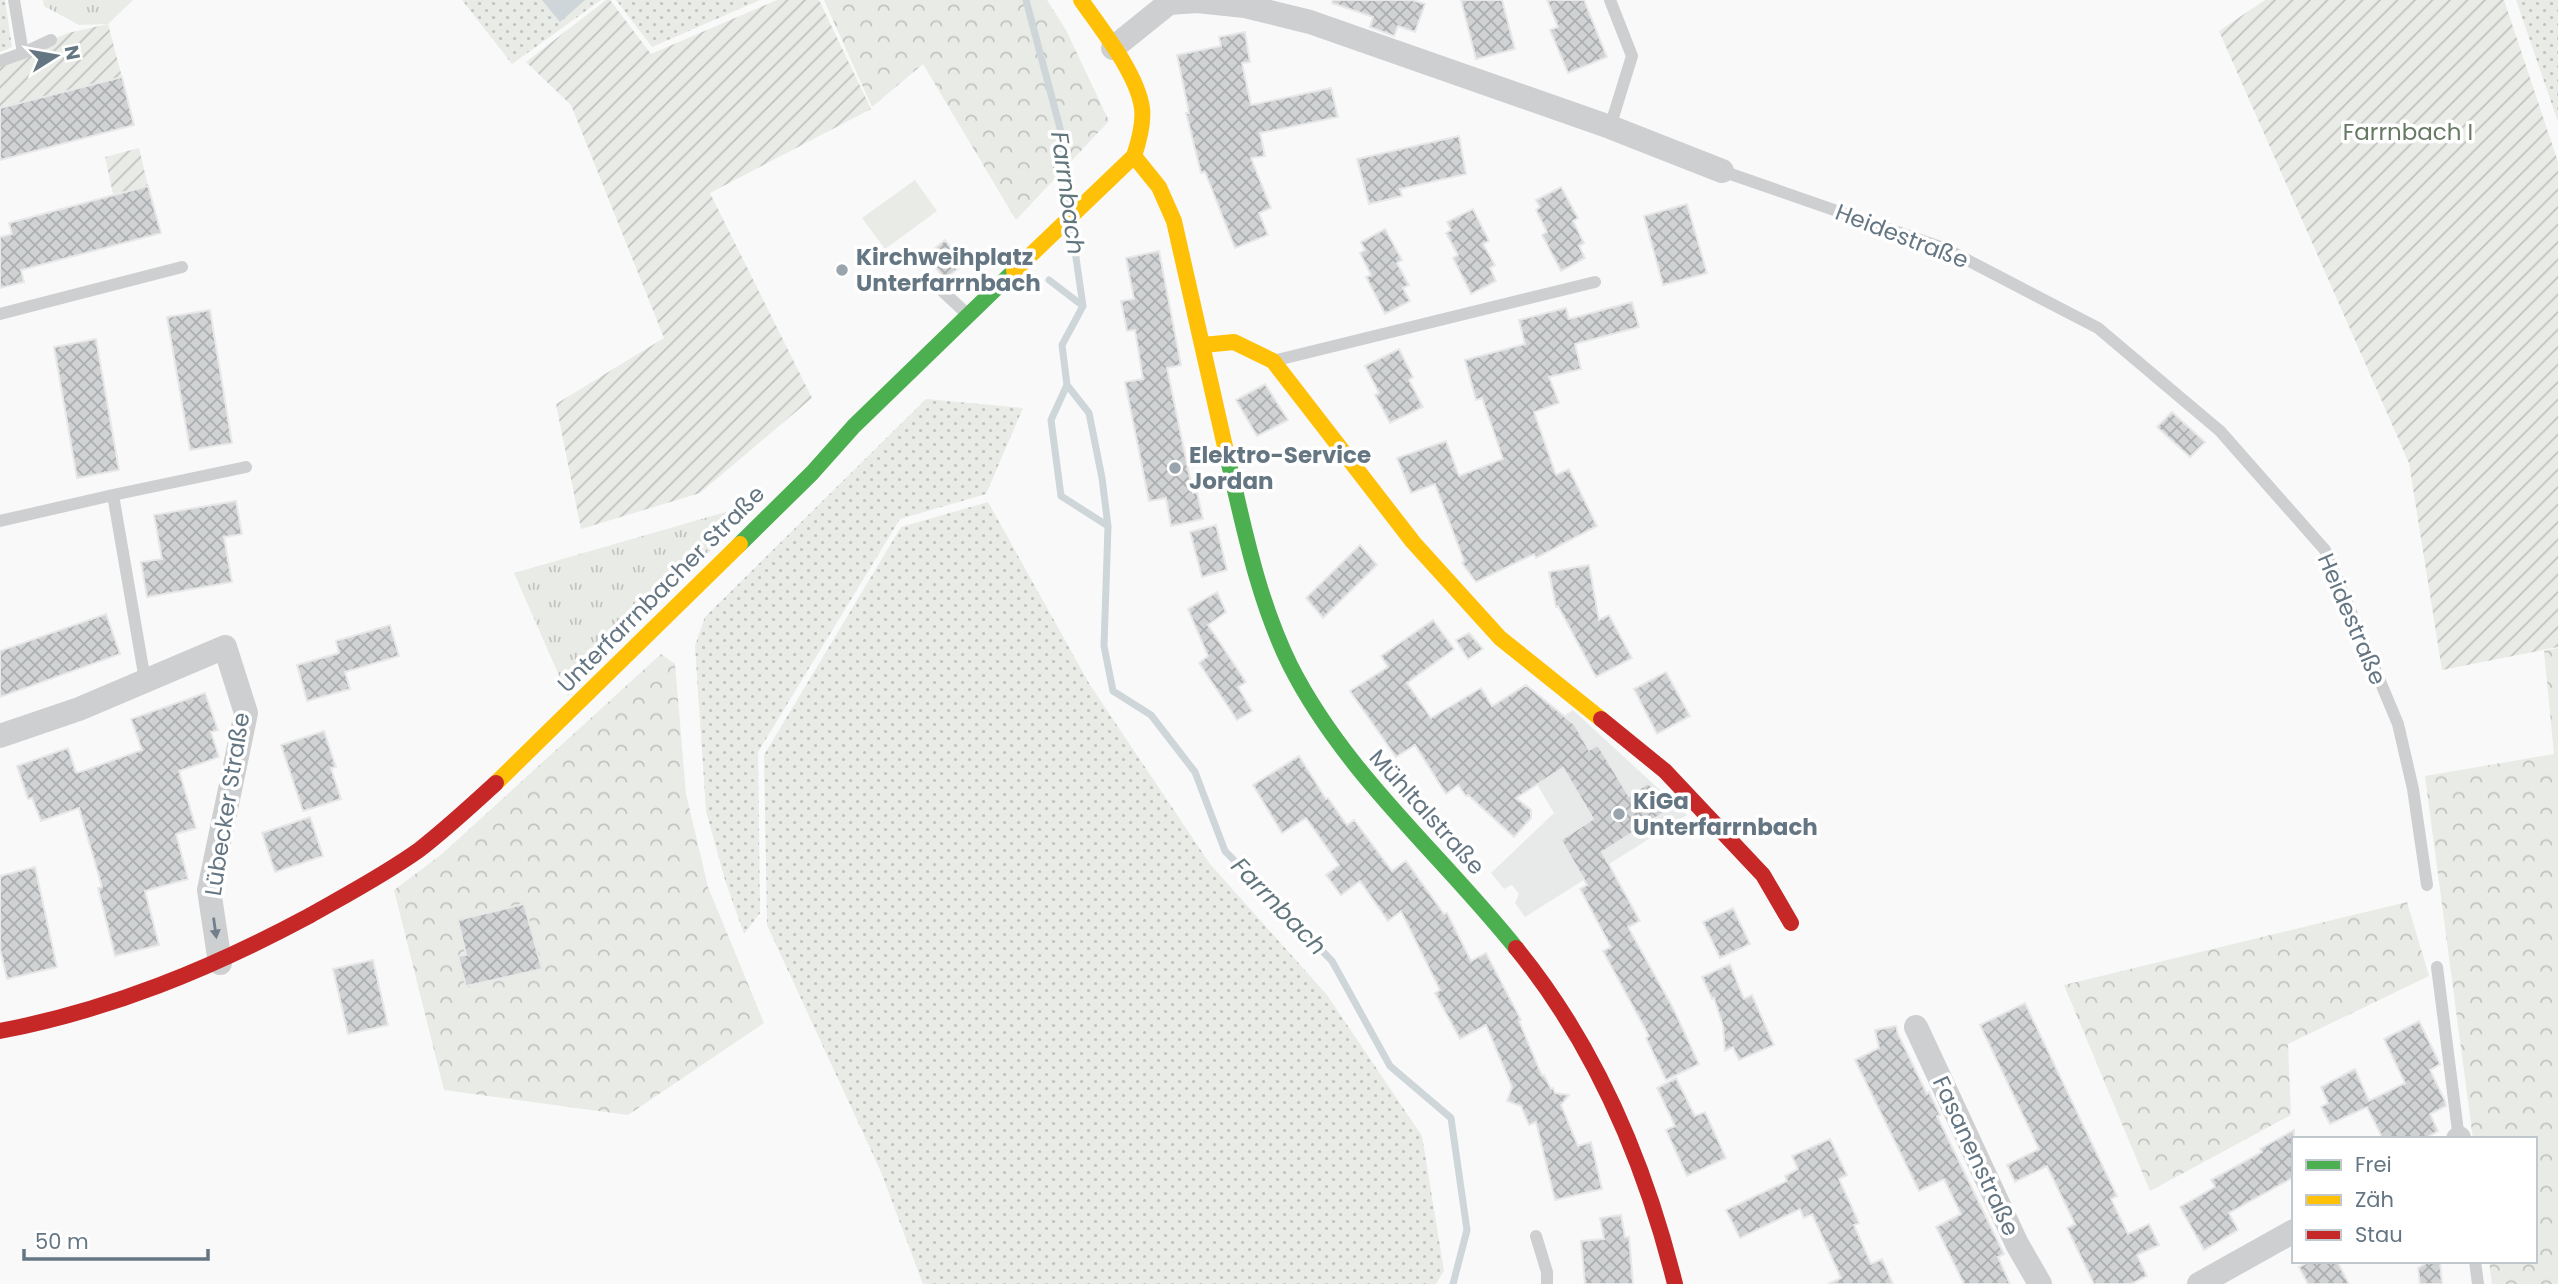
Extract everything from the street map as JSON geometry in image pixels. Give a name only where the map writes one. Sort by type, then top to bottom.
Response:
[{"type":"street","points":[[1080,0],[1113,48],[1142,104],[1142,131],[1135,156]]},
{"type":"street","name":"Heidestraße","points":[[1113,48],[1168,1],[1245,6],[1310,22],[1610,127],[1722,171]]},
{"type":"street","name":"Unterfarrnbacher Straße","points":[[0,1031],[48,1023],[135,998],[220,963],[382,875],[431,840],[534,747],[812,473],[855,426],[1135,156]]},
{"type":"street","name":"Mühltalstraße","points":[[1135,156],[1159,187],[1174,221],[1259,588],[1271,625],[1287,660],[1351,761],[1496,922],[1555,1003],[1599,1080],[1630,1146],[1651,1198],[1675,1284]]},
{"type":"street","points":[[1203,345],[1234,342],[1273,361],[1413,542],[1500,638],[1665,771],[1763,875],[1791,923]]},
{"type":"street","name":"Lübecker Straße","points":[[145,680],[225,648],[247,713],[209,890],[220,963]]},
{"type":"street","points":[[0,736],[79,709],[145,680]]},
{"type":"street","name":"Fasanenstraße","points":[[1916,1027],[2017,1244],[2040,1284]]},
{"type":"street","points":[[2199,1284],[2292,1232]]},
{"type":"lane","points":[[14,0],[23,53]]},
{"type":"lane","points":[[1610,0],[1632,57],[1610,127]]},
{"type":"lane","points":[[0,61],[51,40]]},
{"type":"lane","name":"Heidestraße","points":[[1722,171],[1946,248],[2098,328],[2220,431],[2325,550],[2398,724],[2413,789],[2427,885]]},
{"type":"lane","points":[[0,314],[182,267]]},
{"type":"lane","points":[[1273,361],[1595,282]]},
{"type":"lane","points":[[935,284],[970,317]]},
{"type":"lane","points":[[0,520],[246,467]]},
{"type":"lane","points":[[113,495],[145,680]]},
{"type":"lane","points":[[2437,967],[2458,1137]]},
{"type":"lane","points":[[1536,1236],[1547,1272],[1547,1284]]},
{"type":"lane","points":[[2475,1263],[2478,1284]]},
{"type":"shaded area","points":[[542,0],[585,0],[560,22]]},
{"type":"shaded area","name":"KiGa Unterfarrnbach","points":[[1573,710],[1687,815],[1525,917],[1515,903],[1519,894],[1512,885],[1504,889],[1491,873],[1554,813],[1515,747]]},
{"type":"green space","points":[[0,0],[5,0],[12,47],[0,52]]},
{"type":"green space","points":[[43,0],[133,0],[108,24],[79,25],[44,6]]},
{"type":"green space","points":[[462,0],[601,0],[512,64]]},
{"type":"green space","points":[[606,0],[610,0],[651,54],[777,0],[819,0],[871,109],[710,193],[812,398],[700,493],[581,529],[556,404],[664,338],[571,105],[526,62]]},
{"type":"green space","points":[[616,0],[760,0],[652,47]]},
{"type":"green space","points":[[824,0],[1047,0],[1066,30],[1109,121],[1016,220],[923,64],[872,107]]},
{"type":"green space","name":"Farrnbach I","points":[[2265,0],[2504,0],[2558,162],[2558,647],[2442,670],[2409,463],[2219,31]]},
{"type":"green space","points":[[2516,0],[2558,0],[2558,122]]},
{"type":"green space","points":[[108,24],[122,77],[0,108],[0,61],[68,33]]},
{"type":"green space","points":[[139,148],[148,186],[113,194],[105,157]]},
{"type":"green space","points":[[915,180],[937,211],[885,249],[862,218]]},
{"type":"green space","points":[[926,399],[1023,408],[986,494],[900,519],[758,752],[760,913],[744,934],[725,880],[706,811],[695,646],[705,617]]},
{"type":"green space","points":[[988,502],[1090,685],[1210,864],[1327,995],[1422,1136],[1444,1271],[1436,1284],[923,1284],[881,1172],[767,925],[764,755],[901,527]]},
{"type":"green space","points":[[757,503],[568,696],[514,573]]},
{"type":"green space","points":[[2558,648],[2558,1284],[2492,1284],[2489,1263],[2537,1263],[2537,1137],[2473,1137],[2425,776],[2554,754],[2544,651]]},
{"type":"green space","points":[[661,654],[675,664],[686,794],[708,887],[764,1023],[628,1115],[444,1090],[394,890],[442,854]]},
{"type":"green space","points":[[2407,902],[2429,976],[2288,1044],[2291,1115],[2150,1191],[2064,985]]},
{"type":"building","points":[[1333,0],[1412,0],[1425,4],[1415,32],[1398,26],[1394,36],[1370,27],[1373,17],[1332,3]]},
{"type":"building","points":[[1461,0],[1502,0],[1515,49],[1476,59]]},
{"type":"building","points":[[1547,0],[1584,0],[1607,57],[1568,73],[1550,30],[1558,27]]},
{"type":"building","points":[[1245,32],[1250,62],[1242,63],[1251,105],[1331,88],[1338,117],[1260,133],[1265,156],[1251,158],[1271,208],[1259,213],[1268,235],[1235,248],[1205,172],[1201,173],[1186,113],[1189,113],[1177,55],[1221,46],[1219,37]]},
{"type":"building","points":[[122,77],[134,125],[0,160],[0,108]]},
{"type":"building","points":[[1459,136],[1466,174],[1400,189],[1402,196],[1369,204],[1357,159]]},
{"type":"building","points":[[148,186],[161,233],[21,270],[24,282],[0,288],[0,237],[12,234],[9,223]]},
{"type":"building","points":[[1561,187],[1578,218],[1573,221],[1584,243],[1579,246],[1585,258],[1561,271],[1542,235],[1547,232],[1536,210],[1540,207],[1536,200]]},
{"type":"building","points":[[1687,204],[1707,273],[1663,285],[1644,216]]},
{"type":"building","points":[[1473,209],[1489,241],[1483,244],[1495,265],[1490,268],[1496,281],[1471,294],[1453,258],[1458,255],[1446,233],[1451,230],[1447,222]]},
{"type":"building","points":[[1385,229],[1402,260],[1397,263],[1409,285],[1403,288],[1410,301],[1385,314],[1366,277],[1371,275],[1360,253],[1365,250],[1361,242]]},
{"type":"building","points":[[945,240],[964,264],[945,279],[926,256]]},
{"type":"building","points":[[1159,251],[1181,365],[1167,368],[1193,493],[1197,492],[1203,519],[1171,526],[1166,498],[1149,501],[1125,382],[1143,379],[1135,330],[1127,331],[1121,301],[1134,299],[1126,258]]},
{"type":"building","points":[[1632,302],[1639,327],[1575,344],[1581,369],[1549,377],[1559,403],[1534,412],[1556,475],[1569,469],[1597,526],[1536,558],[1534,554],[1476,582],[1462,563],[1464,561],[1435,484],[1411,493],[1397,458],[1446,441],[1459,476],[1503,459],[1482,398],[1476,400],[1465,360],[1525,344],[1519,320],[1566,308],[1569,319]]},
{"type":"building","points":[[210,310],[232,443],[190,450],[167,317]]},
{"type":"building","points":[[96,339],[119,470],[77,478],[54,347]]},
{"type":"building","points":[[1399,349],[1413,377],[1409,380],[1423,407],[1390,423],[1375,395],[1379,393],[1365,366]]},
{"type":"building","points":[[1265,384],[1288,420],[1257,436],[1236,400]]},
{"type":"building","points":[[2172,412],[2205,442],[2190,457],[2157,427]]},
{"type":"building","points":[[236,501],[242,534],[224,537],[232,582],[147,597],[141,562],[162,559],[154,515]]},
{"type":"building","points":[[1216,525],[1227,570],[1202,577],[1190,532]]},
{"type":"building","points":[[1360,545],[1377,565],[1323,618],[1306,598]]},
{"type":"building","points":[[1589,565],[1599,620],[1609,615],[1632,658],[1596,677],[1558,606],[1556,607],[1549,572]]},
{"type":"building","points":[[1217,592],[1226,612],[1208,625],[1246,682],[1238,687],[1252,711],[1237,720],[1199,663],[1208,656],[1188,609]]},
{"type":"building","points":[[106,614],[120,654],[0,697],[0,651]]},
{"type":"building","points":[[1433,620],[1454,649],[1407,683],[1431,718],[1481,688],[1492,706],[1526,685],[1575,725],[1589,750],[1598,745],[1629,796],[1648,783],[1668,810],[1602,852],[1640,921],[1628,927],[1673,1008],[1699,1064],[1666,1080],[1646,1038],[1649,1036],[1603,951],[1611,947],[1580,889],[1587,885],[1561,840],[1593,819],[1563,768],[1516,798],[1531,810],[1531,818],[1514,837],[1466,796],[1458,785],[1446,794],[1415,745],[1396,757],[1350,691],[1388,667],[1381,656]]},
{"type":"building","points":[[390,625],[399,656],[345,672],[350,689],[307,701],[297,665],[339,653],[336,641]]},
{"type":"building","points":[[1469,633],[1483,649],[1468,659],[1456,640]]},
{"type":"building","points":[[1666,672],[1690,716],[1657,734],[1634,689]]},
{"type":"building","points":[[205,693],[218,730],[211,732],[219,757],[179,771],[196,828],[176,834],[188,879],[145,891],[159,945],[115,956],[98,888],[102,887],[79,808],[41,821],[32,798],[28,799],[17,766],[68,748],[76,772],[80,772],[142,750],[131,719]]},
{"type":"building","points":[[324,731],[336,767],[331,768],[341,799],[303,811],[281,745]]},
{"type":"building","points":[[1299,756],[1326,799],[1328,798],[1347,825],[1354,820],[1392,871],[1406,861],[1444,914],[1447,913],[1471,961],[1486,953],[1521,1020],[1519,1021],[1542,1076],[1544,1075],[1555,1093],[1569,1095],[1561,1105],[1578,1146],[1591,1142],[1602,1189],[1555,1200],[1536,1122],[1529,1125],[1521,1106],[1507,1101],[1512,1087],[1486,1025],[1460,1039],[1435,993],[1440,990],[1401,911],[1388,921],[1360,881],[1341,895],[1326,875],[1339,865],[1306,818],[1282,833],[1253,785]]},
{"type":"building","points":[[310,817],[323,856],[275,872],[262,833]]},
{"type":"building","points":[[35,867],[57,967],[7,979],[0,948],[0,876]]},
{"type":"building","points":[[524,904],[542,969],[466,986],[458,956],[466,955],[458,920]]},
{"type":"building","points":[[1733,908],[1750,944],[1720,958],[1703,922]]},
{"type":"building","points":[[373,960],[388,1025],[348,1034],[333,969]]},
{"type":"building","points":[[1730,964],[1744,999],[1752,995],[1774,1045],[1739,1060],[1733,1047],[1725,1051],[1723,1026],[1714,998],[1712,999],[1702,977]]},
{"type":"building","points":[[2025,1003],[2117,1196],[2111,1199],[2128,1234],[2149,1224],[2159,1245],[2137,1255],[2147,1276],[2131,1284],[2094,1284],[2067,1228],[2075,1224],[2047,1166],[2015,1182],[2007,1165],[2039,1149],[1980,1025]]},
{"type":"building","points":[[2419,1021],[2440,1064],[2430,1070],[2446,1106],[2430,1114],[2438,1131],[2428,1137],[2382,1137],[2367,1107],[2330,1124],[2321,1107],[2328,1103],[2321,1087],[2355,1069],[2369,1101],[2405,1083],[2384,1039]]},
{"type":"building","points":[[1896,1026],[2004,1254],[1998,1257],[2010,1284],[1964,1284],[1936,1227],[1961,1214],[1944,1179],[1919,1191],[1855,1060],[1879,1048],[1875,1030]]},
{"type":"building","points":[[1676,1078],[1695,1116],[1705,1112],[1726,1158],[1687,1176],[1666,1130],[1675,1126],[1657,1088]]},
{"type":"building","points":[[2294,1130],[2292,1178],[2229,1213],[2238,1230],[2204,1250],[2180,1207],[2215,1187],[2211,1180],[2262,1152],[2260,1149]]},
{"type":"building","points":[[1830,1139],[1847,1175],[1839,1179],[1859,1223],[1854,1225],[1871,1264],[1882,1259],[1893,1284],[1828,1284],[1841,1278],[1812,1214],[1804,1218],[1800,1209],[1740,1238],[1726,1210],[1787,1181],[1785,1176],[1798,1169],[1792,1156]]},
{"type":"building","points":[[1621,1215],[1625,1237],[1629,1237],[1633,1284],[1585,1284],[1581,1241],[1604,1239],[1600,1218]]},
{"type":"building","points":[[2306,1263],[2338,1263],[2349,1284],[2308,1284],[2299,1267]]},
{"type":"building","points":[[2427,1263],[2440,1263],[2442,1284],[2420,1284],[2418,1268]]},
{"type":"waterway","name":"Farrnbach","points":[[1026,0],[1060,128],[1069,204]]},
{"type":"waterway","name":"Farrnbach","points":[[1072,230],[1083,306],[1062,345],[1067,385],[1089,413],[1102,478],[1108,526],[1104,646],[1113,691],[1151,715],[1195,772],[1225,851],[1332,961],[1390,1066],[1451,1118],[1467,1230],[1453,1284]]},
{"type":"waterway","points":[[1049,280],[1083,306]]},
{"type":"waterway","name":"Farrnbach","points":[[1067,385],[1051,420],[1061,496],[1108,526]]},
{"type":"traffic: fast","points":[[740,544],[812,473],[854,426],[1014,271]]},
{"type":"traffic: fast","points":[[1226,451],[1252,560],[1268,613],[1278,640],[1312,705],[1366,778],[1516,948]]},
{"type":"traffic: slow","points":[[1014,271],[1134,156],[1139,138],[1142,120],[1139,94],[1126,66],[1081,0]]},
{"type":"traffic: slow","points":[[1134,156],[1159,187],[1174,221],[1226,451]]},
{"type":"traffic: slow","points":[[1203,345],[1234,342],[1273,361],[1413,542],[1500,638],[1601,719]]},
{"type":"traffic: slow","points":[[496,783],[740,544]]},
{"type":"traffic: jam","points":[[1601,719],[1665,771],[1763,875],[1791,923]]},
{"type":"traffic: jam","points":[[0,1031],[81,1012],[159,986],[272,935],[406,859],[439,834],[496,783]]},
{"type":"traffic: jam","points":[[1516,948],[1570,1024],[1614,1107],[1649,1194],[1675,1284]]},
{"type":"place","name":"Kirchweihplatz Unterfarrnbach","points":[[842,270]]},
{"type":"place","name":"Elektro-Service Jordan","points":[[1175,468]]},
{"type":"place","name":"KiGa Unterfarrnbach","points":[[1619,814]]}]
